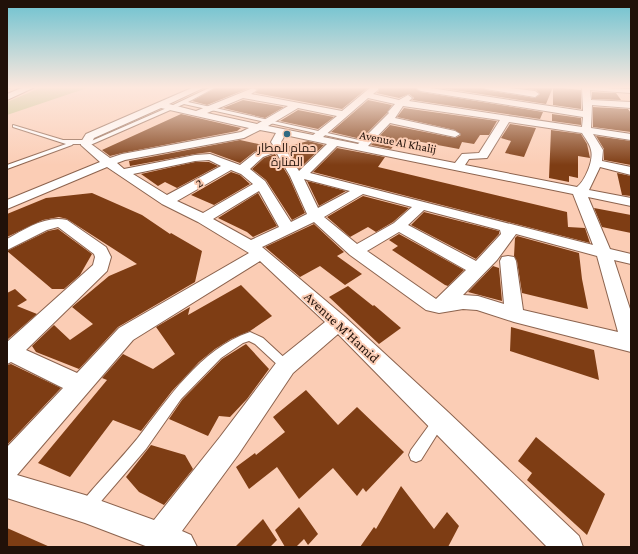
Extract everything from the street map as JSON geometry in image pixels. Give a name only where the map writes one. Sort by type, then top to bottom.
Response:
[{"type":"street","points":[[86,143],[90,136],[149,113]]},
{"type":"street","name":"Avenue Al Khalij","points":[[193,113],[319,135],[335,142],[362,145],[458,167],[631,202]]},
{"type":"street","points":[[7,204],[108,162],[130,155],[236,137],[271,126],[287,113]]},
{"type":"street","points":[[337,113],[343,114]]},
{"type":"street","points":[[362,145],[395,113]]},
{"type":"street","points":[[470,113],[631,138]]},
{"type":"street","points":[[575,113],[588,115],[586,132],[597,150],[596,163],[586,186],[579,192],[604,253],[631,343]]},
{"type":"street","points":[[319,135],[343,114]]},
{"type":"street","points":[[458,167],[466,156],[483,156],[506,118]]},
{"type":"street","points":[[389,120],[455,134]]},
{"type":"street","points":[[271,126],[278,148],[299,175],[315,216],[356,251],[422,299],[432,305],[478,303],[514,315],[631,343]]},
{"type":"street","points":[[299,175],[335,142]]},
{"type":"street","name":"Avenue M'Hamid","points":[[86,143],[122,173],[167,201],[203,219],[255,250],[338,322],[440,420],[568,547]]},
{"type":"street","name":"2","points":[[167,201],[266,151],[278,148]]},
{"type":"street","points":[[122,173],[195,158],[210,157],[236,167],[261,184],[288,229]]},
{"type":"street","points":[[596,163],[631,171]]},
{"type":"street","points":[[299,175],[422,205],[508,230],[631,259]]},
{"type":"street","points":[[203,219],[261,184]]},
{"type":"street","points":[[7,466],[126,334],[288,229],[315,216],[361,190]]},
{"type":"street","points":[[356,251],[399,226],[422,205]]},
{"type":"street","points":[[7,245],[36,230],[58,222],[62,223],[100,251],[103,256],[101,267],[9,353],[79,385]]},
{"type":"street","points":[[399,226],[477,269]]},
{"type":"street","points":[[442,305],[491,256],[508,230]]},
{"type":"street","points":[[508,230],[508,261],[514,315]]},
{"type":"street","points":[[491,256],[508,261]]},
{"type":"street","points":[[7,485],[85,509],[170,542],[229,446],[286,366],[338,322]]},
{"type":"lane","points":[[226,113],[271,126],[362,145]]},
{"type":"lane","points":[[15,126],[63,142],[86,143]]},
{"type":"lane","points":[[7,167],[72,143]]},
{"type":"lane","points":[[85,509],[141,444],[177,394],[217,355],[239,340],[250,336],[259,341],[286,366]]},
{"type":"lane","points":[[416,455],[440,420]]},
{"type":"building","points":[[243,113],[274,113],[265,118]]},
{"type":"building","points":[[293,113],[313,113],[334,117],[318,129],[280,121]]},
{"type":"building","points":[[353,113],[387,113],[361,139],[331,132]]},
{"type":"building","points":[[400,113],[439,113],[497,121],[489,135],[480,135],[474,144],[462,142],[459,149],[400,138],[391,149],[371,145],[390,125],[455,138],[461,135],[455,130],[397,117]]},
{"type":"building","points":[[499,113],[543,113],[540,119]]},
{"type":"building","points":[[593,113],[631,113],[631,132],[593,127]]},
{"type":"building","points":[[181,114],[241,128],[237,131],[110,156],[102,150]]},
{"type":"building","points":[[552,114],[581,118],[581,125],[552,121]]},
{"type":"building","points":[[510,124],[536,128],[524,157],[505,153],[511,141],[501,138]]},
{"type":"building","points":[[551,130],[581,134],[587,144],[590,158],[578,156],[578,178],[569,176],[569,182],[549,178]]},
{"type":"building","points":[[596,136],[631,141],[631,165],[604,160],[604,149]]},
{"type":"building","points":[[240,140],[267,146],[254,152],[240,163],[210,152],[130,166],[129,161]]},
{"type":"building","points":[[308,141],[324,145],[299,169],[286,147]]},
{"type":"building","points":[[337,148],[385,157],[378,167],[567,212],[568,227],[585,228],[590,243],[313,172]]},
{"type":"building","points":[[275,154],[289,177],[305,213],[292,220],[266,180],[252,169],[264,158]]},
{"type":"building","points":[[195,162],[209,162],[218,166],[177,188],[165,182],[158,186],[141,174]]},
{"type":"building","points":[[231,172],[240,175],[250,184],[214,205],[191,195]]},
{"type":"building","points":[[617,173],[631,176],[631,196],[622,195]]},
{"type":"building","points":[[307,181],[346,191],[319,206]]},
{"type":"building","points":[[92,193],[142,215],[170,234],[171,233],[202,251],[195,282],[118,327],[79,369],[36,352],[32,346],[54,325],[70,340],[93,324],[72,307],[109,276],[137,264],[67,219],[59,217],[43,220],[7,237],[7,214],[46,198]]},
{"type":"building","points":[[258,193],[277,226],[253,237],[247,232],[218,218]]},
{"type":"building","points":[[363,196],[409,208],[393,222],[376,232],[368,227],[350,237],[327,217]]},
{"type":"building","points":[[594,208],[631,215],[631,233],[602,227]]},
{"type":"building","points":[[424,212],[499,231],[499,234],[476,259],[411,225]]},
{"type":"building","points":[[314,224],[344,252],[337,256],[362,274],[345,285],[320,266],[300,277],[265,247]]},
{"type":"building","points":[[58,229],[92,254],[80,275],[64,289],[52,289],[7,251],[48,231]]},
{"type":"building","points":[[399,234],[464,270],[448,286],[445,285],[392,250],[398,246],[389,240]]},
{"type":"building","points":[[517,236],[579,253],[588,309],[522,293],[517,261],[514,256],[515,238]]},
{"type":"building","points":[[493,266],[499,268],[502,301],[468,292]]},
{"type":"building","points":[[241,285],[272,316],[250,331],[231,339],[215,349],[199,362],[172,391],[141,431],[113,420],[70,477],[38,463],[107,380],[102,378],[123,354],[153,369],[175,354],[156,327],[190,307],[188,315]]},
{"type":"building","points":[[348,286],[373,306],[374,305],[401,328],[379,344],[329,297]]},
{"type":"building","points":[[15,289],[27,300],[17,306],[37,314],[7,340],[7,293]]},
{"type":"building","points":[[511,327],[594,350],[599,380],[510,351]]},
{"type":"building","points":[[246,344],[269,369],[247,399],[230,417],[219,416],[208,436],[169,419],[182,400],[222,359]]},
{"type":"building","points":[[11,364],[61,388],[7,445],[7,365]]},
{"type":"building","points":[[306,390],[338,425],[357,407],[404,452],[366,492],[363,488],[357,496],[333,468],[299,499],[277,467],[249,489],[236,467],[255,453],[256,455],[285,432],[273,417]]},
{"type":"building","points":[[536,437],[605,494],[587,535],[527,480],[532,473],[518,461]]},
{"type":"building","points":[[151,445],[185,455],[193,469],[164,505],[139,492],[126,477]]},
{"type":"building","points":[[401,486],[434,529],[447,512],[459,526],[448,547],[360,547],[374,527],[376,529]]},
{"type":"building","points":[[299,507],[318,534],[308,545],[304,539],[296,547],[285,547],[275,530]]},
{"type":"building","points":[[263,519],[277,540],[270,547],[235,547]]},
{"type":"building","points":[[7,528],[50,547],[7,547]]},
{"type":"place","name":"حمام المطار المنارة","points":[[287,134]]}]
